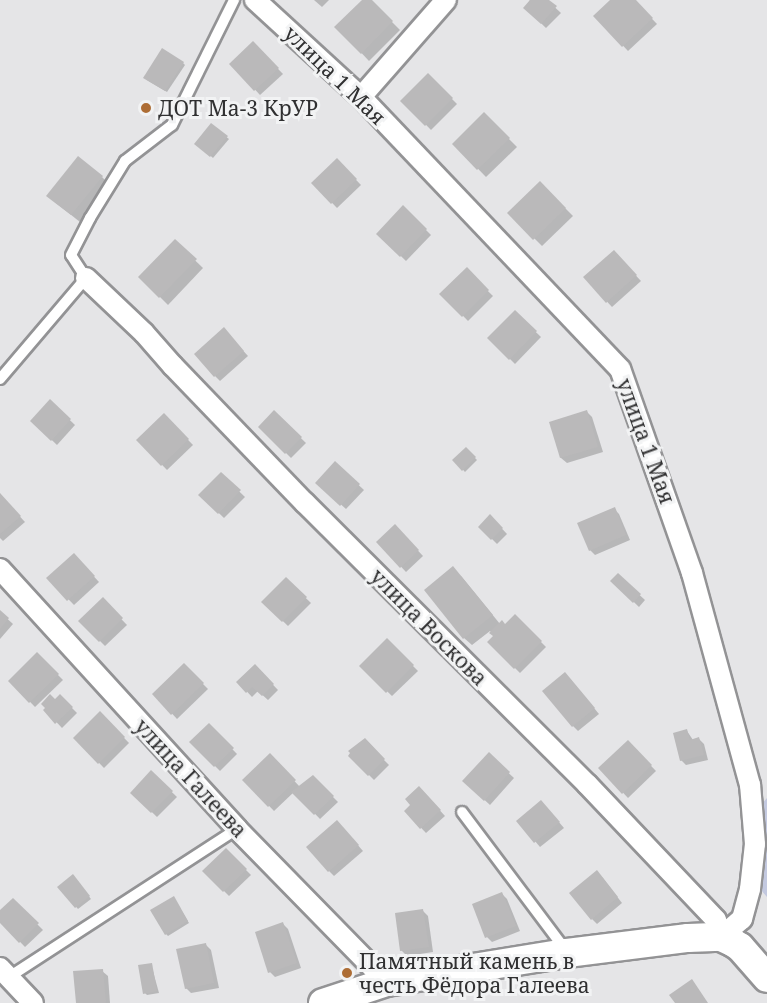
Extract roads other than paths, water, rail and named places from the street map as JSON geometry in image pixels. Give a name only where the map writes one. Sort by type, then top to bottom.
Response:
[{"type":"street","name":"улица 1 Мая","points":[[255,0],[361,97],[620,369],[692,573],[750,785],[755,830],[750,889],[742,919],[721,937]]},
{"type":"street","points":[[361,97],[446,0]]},
{"type":"street","name":"улица Воскова","points":[[87,278],[144,333],[305,503],[587,783],[716,920],[721,937],[740,947],[767,978]]},
{"type":"street","name":"улица Галеева","points":[[0,569],[237,829],[387,982]]},
{"type":"street","points":[[330,1002],[387,982],[567,953],[688,938],[721,937]]},
{"type":"street","points":[[5,973],[33,1003]]},
{"type":"lane","points":[[0,379],[87,278],[71,255],[90,219],[125,161],[172,125],[234,0]]},
{"type":"lane","points":[[462,812],[567,953]]},
{"type":"lane","points":[[5,973],[237,829]]},
{"type":"place","name":"ДОТ Ма-3 КрУР","points":[[146,108]]},
{"type":"place","name":"Памятный камень в честь Фёдора Галеева","points":[[347,973]]}]
